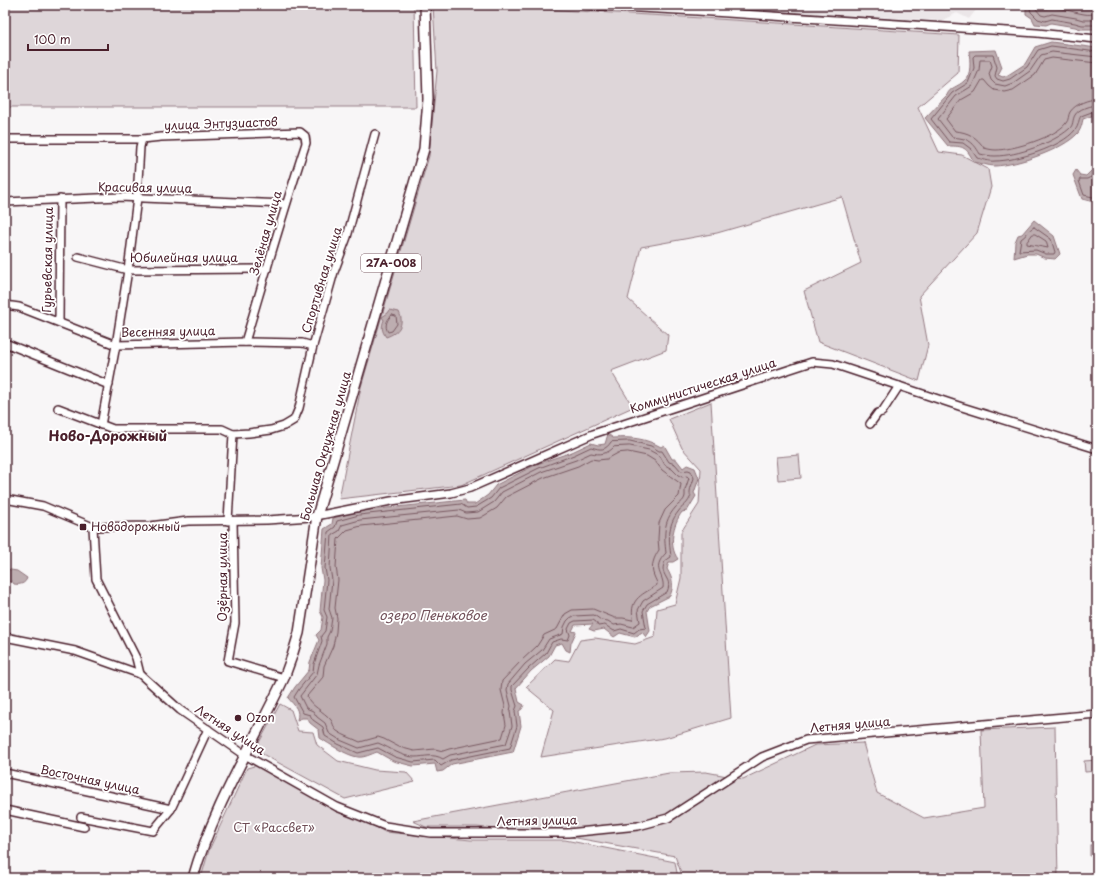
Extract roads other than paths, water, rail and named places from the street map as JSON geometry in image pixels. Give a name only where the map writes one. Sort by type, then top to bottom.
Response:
[{"type":"main road","name":"Большая Окружная улица","points":[[193,878],[200,854],[212,823],[284,678],[299,633],[317,516],[424,149],[428,99],[424,5]]},
{"type":"street","points":[[582,5],[1029,33],[1097,39]]},
{"type":"street","name":"улица Энтузиастов","points":[[9,139],[139,138],[300,132]]},
{"type":"street","name":"Зелёная улица","points":[[245,342],[268,269],[286,204],[306,143],[305,136],[300,132]]},
{"type":"street","name":"Спортивная улица","points":[[233,434],[271,430],[284,426],[294,420],[299,408],[313,346],[334,272],[347,237],[375,134]]},
{"type":"street","points":[[102,425],[128,270],[137,198],[140,147],[139,138]]},
{"type":"street","name":"Красивая улица","points":[[5,202],[60,199],[137,198],[286,204]]},
{"type":"street","name":"Гурьевская улица","points":[[59,322],[60,199]]},
{"type":"street","name":"Юбилейная улица","points":[[78,257],[128,270],[268,269]]},
{"type":"street","name":"Весенняя улица","points":[[5,305],[19,307],[116,345],[245,342],[302,343],[313,346]]},
{"type":"street","points":[[5,343],[109,385]]},
{"type":"street","name":"Коммунистическая улица","points":[[93,527],[150,526],[188,521],[267,520],[317,516],[392,501],[451,494],[470,488],[593,434],[812,362],[833,364],[1097,449]]},
{"type":"street","points":[[870,424],[878,413],[882,412],[899,386]]},
{"type":"street","points":[[58,408],[113,430],[222,429],[233,434]]},
{"type":"street","name":"Озёрная улица","points":[[233,434],[231,521],[235,624],[228,661],[284,678]]},
{"type":"street","points":[[5,500],[43,506],[93,527],[96,579],[136,658],[140,674]]},
{"type":"street","name":"Летняя улица","points":[[5,637],[75,652],[140,674],[180,710],[246,755],[337,807],[385,826],[431,833],[568,833],[638,826],[668,818],[762,757],[806,740],[1097,714]]},
{"type":"street","points":[[81,817],[153,831],[171,809],[208,729]]},
{"type":"street","name":"Восточная улица","points":[[5,773],[171,809]]},
{"type":"street","points":[[5,810],[84,827]]},
{"type":"water","points":[[1024,5],[1097,5],[1097,29],[1081,29],[1051,23],[1046,25],[1035,24],[1032,18],[1026,14],[1026,8]]},
{"type":"water","points":[[1051,42],[1097,48],[1097,114],[1083,119],[1078,133],[1062,145],[1027,160],[1004,165],[987,165],[974,162],[964,148],[958,146],[948,146],[925,118],[950,90],[962,83],[967,78],[970,67],[969,51],[996,50],[1002,67],[998,75],[1003,77],[1025,64],[1035,47]]},
{"type":"water","points":[[1076,170],[1080,175],[1086,176],[1091,171],[1096,174],[1097,201],[1094,202],[1082,199],[1073,175]]},
{"type":"water","points":[[1034,220],[1054,236],[1060,254],[1055,259],[1045,258],[1036,254],[1027,254],[1014,258],[1015,242],[1018,235],[1022,234]]},
{"type":"water","points":[[390,310],[399,312],[401,317],[401,325],[397,331],[386,337],[382,329],[384,320],[382,317]]},
{"type":"water","name":"озеро Пеньковое","points":[[608,434],[613,438],[638,439],[661,447],[664,445],[672,459],[676,459],[683,468],[687,465],[695,468],[699,478],[694,493],[696,496],[687,511],[682,512],[674,529],[672,542],[678,559],[673,562],[669,562],[667,569],[671,576],[672,582],[670,596],[650,606],[647,611],[650,631],[646,637],[642,632],[635,637],[620,633],[614,637],[604,629],[594,631],[589,629],[593,624],[575,625],[572,631],[576,632],[571,643],[570,652],[566,650],[562,643],[555,645],[549,656],[531,671],[516,688],[519,702],[524,705],[519,711],[521,726],[513,752],[452,764],[443,771],[437,772],[435,764],[413,766],[393,761],[377,752],[363,757],[354,756],[320,738],[319,730],[310,723],[307,718],[297,720],[298,713],[295,706],[288,698],[309,670],[310,662],[319,640],[316,635],[321,630],[323,617],[320,611],[323,580],[321,568],[324,529],[332,524],[333,518],[358,511],[465,500],[467,504],[475,504],[488,495],[496,485],[537,464],[572,452],[591,443],[598,445],[605,444]]},
{"type":"water","points":[[5,569],[17,571],[27,578],[24,583],[20,584],[14,584],[12,581],[5,583]]},
{"type":"place","name":"Новодорожный","points":[[83,527]]},
{"type":"place","name":"Ozon","points":[[238,718]]},
{"type":"district","name":"Ново-Дорожный","points":[[108,436]]},
{"type":"park label","name":"СТ «Рассвет»","points":[[274,828]]}]
